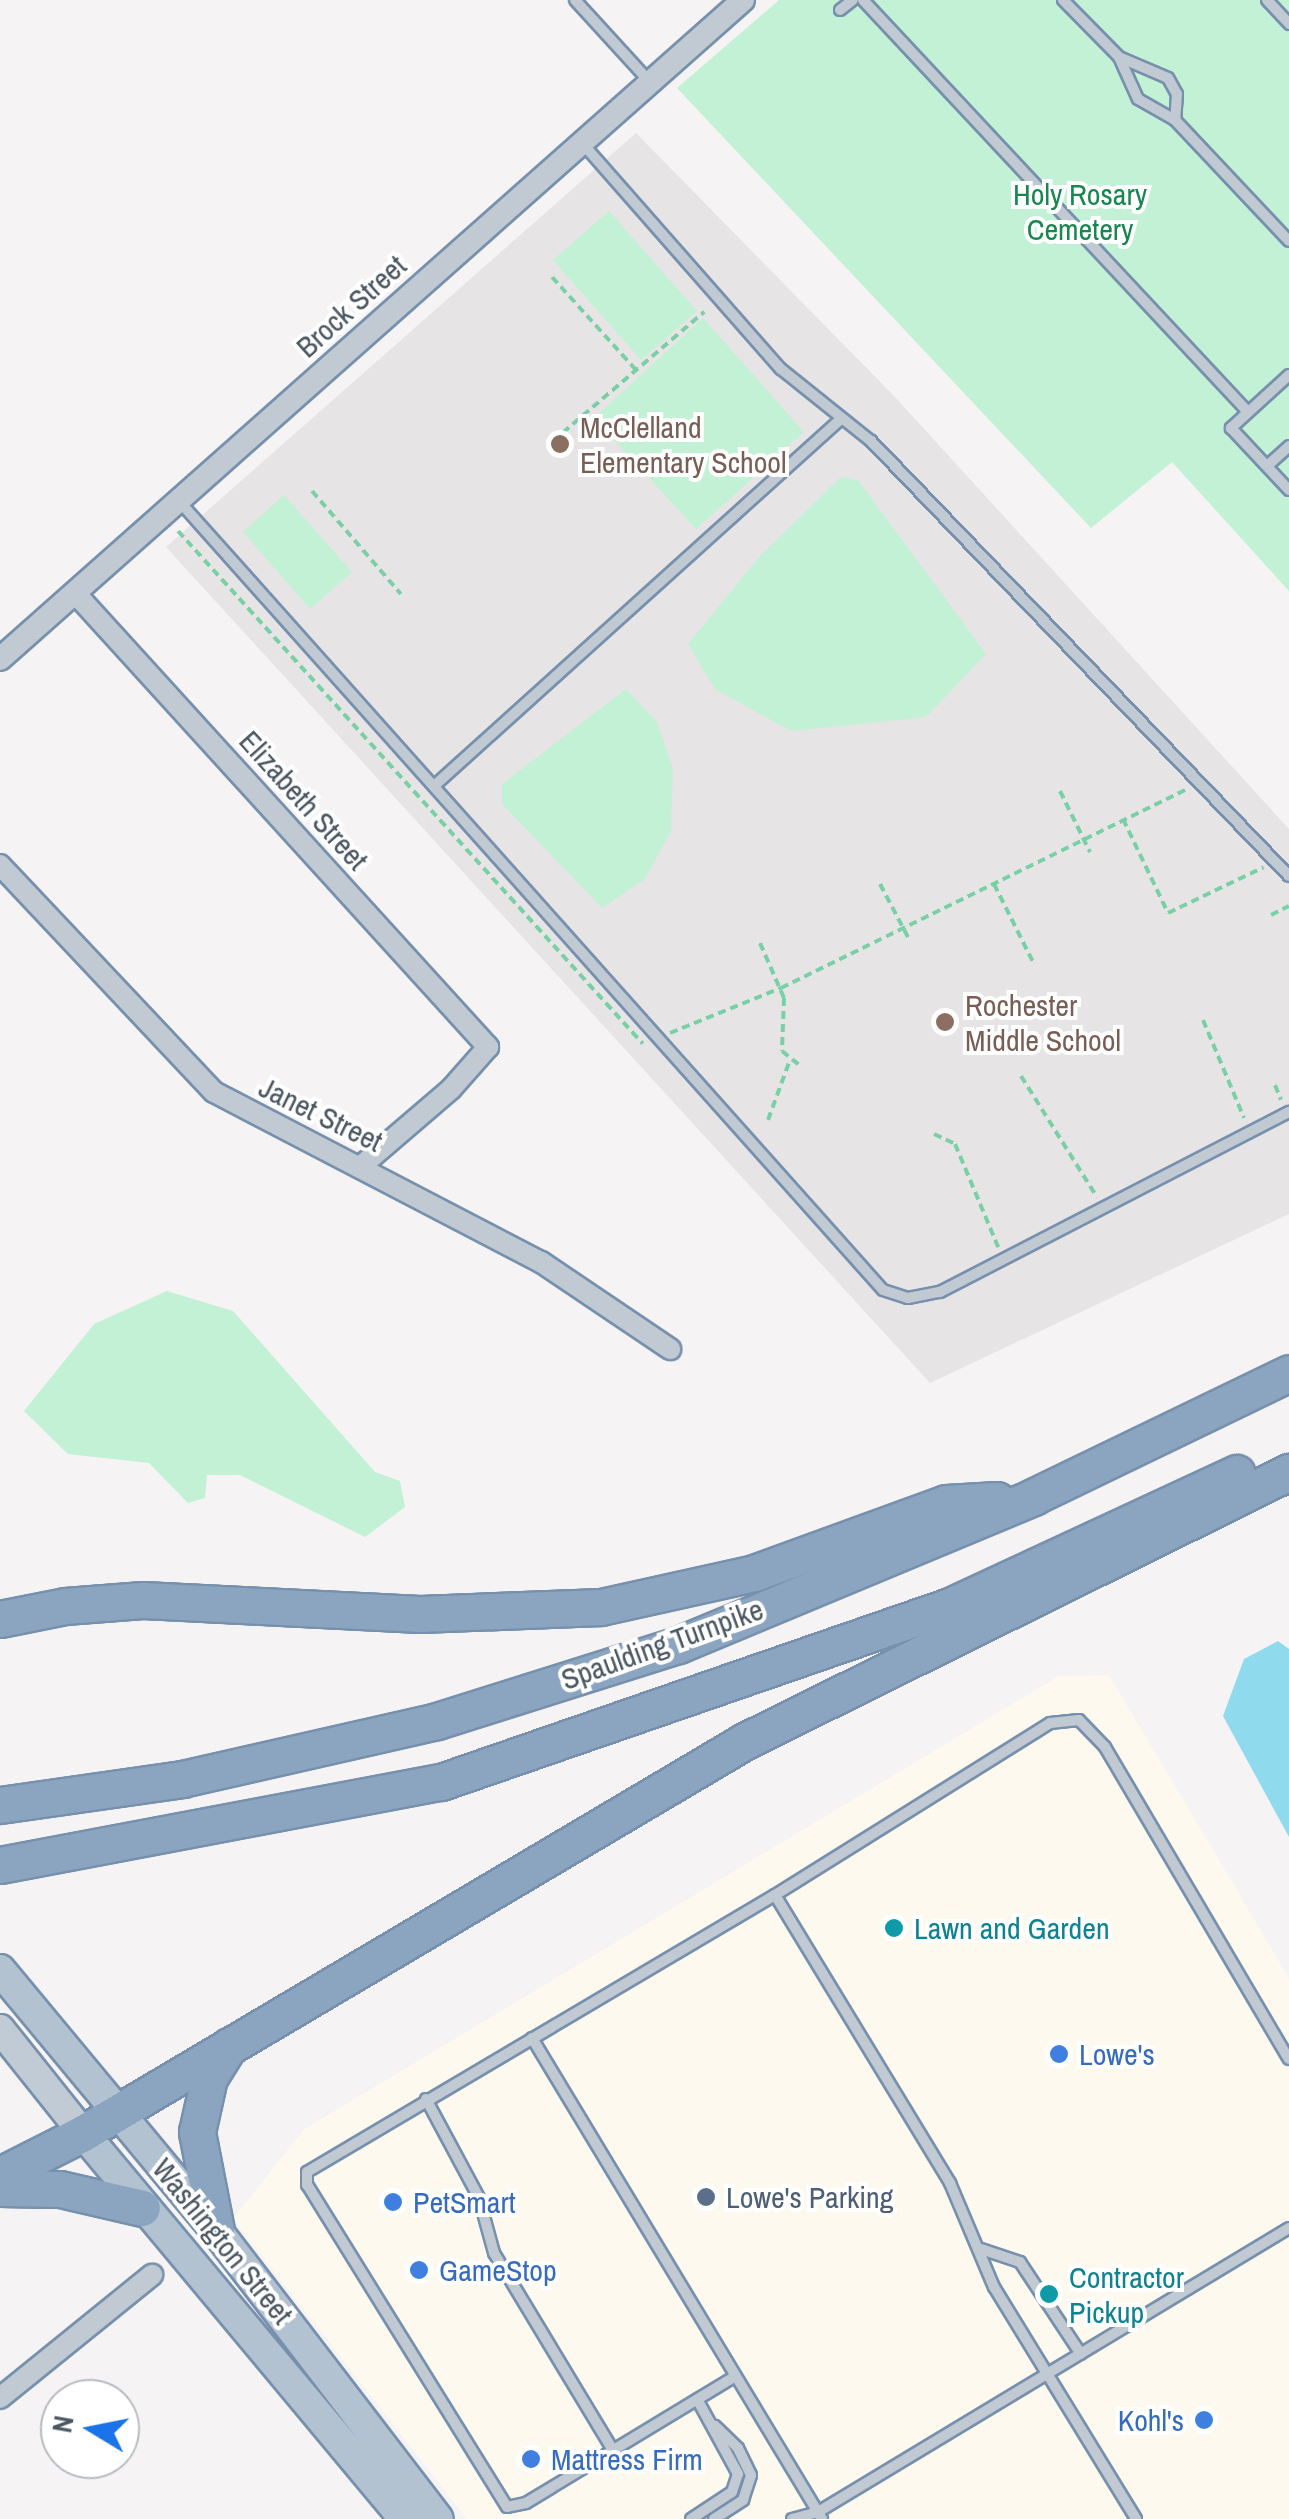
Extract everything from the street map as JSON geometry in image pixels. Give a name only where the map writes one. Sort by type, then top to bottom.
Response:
[{"type":"highway","name":"Spaulding Turnpike","points":[[0,1805],[182,1779],[437,1721],[678,1645],[1032,1497],[1289,1374]]},
{"type":"highway","name":"Spaulding Turnpike","points":[[0,1865],[441,1782],[950,1606],[1289,1448]]},
{"type":"highway","points":[[0,2175],[83,2133],[232,2041],[746,1742],[1289,1472]]},
{"type":"highway","points":[[0,1619],[65,1606],[143,1600],[420,1614],[602,1607],[754,1573],[946,1503],[1032,1497]]},
{"type":"highway","points":[[216,2230],[197,2132],[209,2078],[232,2041]]},
{"type":"highway","points":[[0,2188],[60,2189],[142,2208]]},
{"type":"main road","name":"Washington Street","points":[[0,1970],[216,2230],[438,2519]]},
{"type":"main road","name":"Washington Street","points":[[0,2030],[142,2208],[405,2519]]},
{"type":"street","name":"Brock Street","points":[[0,659],[742,0]]},
{"type":"street","name":"Elizabeth Street","points":[[75,593],[488,1047],[451,1089],[360,1167]]},
{"type":"street","name":"Janet Street","points":[[0,865],[197,1078],[242,1109],[540,1262],[670,1349]]},
{"type":"street","points":[[0,2398],[152,2275]]},
{"type":"lane","points":[[575,0],[650,82]]},
{"type":"lane","points":[[840,10],[853,0]]},
{"type":"lane","points":[[864,0],[1248,412]]},
{"type":"lane","points":[[1062,0],[1119,57],[1138,99],[1175,120],[1289,241]]},
{"type":"lane","points":[[1267,0],[1289,24]]},
{"type":"lane","points":[[1119,57],[1168,78],[1177,94],[1175,120]]},
{"type":"lane","points":[[581,142],[781,369],[842,418],[1289,876]]},
{"type":"lane","points":[[1289,375],[1231,428],[1289,490]]},
{"type":"lane","points":[[434,786],[842,418]]},
{"type":"lane","points":[[1267,466],[1289,446]]},
{"type":"lane","points":[[178,500],[883,1290],[924,1297],[1289,1112]]},
{"type":"lane","points":[[734,2376],[613,2450],[507,2507],[307,2184],[315,2164],[776,1895],[1050,1723],[1080,1720],[1105,1747],[1289,2059]]},
{"type":"lane","points":[[776,1895],[950,2182],[994,2287],[1136,2519]]},
{"type":"lane","points":[[532,2038],[817,2517]]},
{"type":"lane","points":[[426,2100],[479,2198],[494,2253],[613,2450]]},
{"type":"lane","points":[[792,2519],[817,2517],[1289,2228]]},
{"type":"lane","points":[[980,2249],[1020,2262],[1081,2354]]},
{"type":"lane","points":[[692,2519],[736,2484],[735,2463],[697,2399]]},
{"type":"lane","points":[[712,2424],[738,2448],[751,2475],[744,2500],[714,2519]]},
{"type":"path","points":[[552,277],[636,370]]},
{"type":"path","points":[[553,440],[704,312]]},
{"type":"path","points":[[312,491],[401,594]]},
{"type":"path","points":[[175,528],[639,1046],[781,988],[1123,819],[1191,790]]},
{"type":"path","points":[[1060,791],[1090,852]]},
{"type":"path","points":[[1123,819],[1168,913],[1264,867]]},
{"type":"path","points":[[1252,854],[1276,880]]},
{"type":"path","points":[[880,884],[909,940]]},
{"type":"path","points":[[994,884],[1034,964]]},
{"type":"path","points":[[1270,915],[1289,906]]},
{"type":"path","points":[[760,943],[781,988],[778,1037],[790,1060],[799,1065]]},
{"type":"path","points":[[1202,1020],[1250,1132]]},
{"type":"path","points":[[768,1120],[790,1060]]},
{"type":"path","points":[[1021,1076],[1070,1146],[1102,1206]]},
{"type":"path","points":[[934,1134],[955,1144],[1004,1259]]},
{"type":"shaded area","name":"Rochester Middle School","points":[[636,133],[895,397],[1289,829],[1289,1214],[930,1383],[166,547]]},
{"type":"shaded area","points":[[1109,1675],[1289,1978],[1289,2519],[467,2519],[233,2219],[303,2130],[1059,1676]]},
{"type":"green space","name":"Holy Rosary Cemetery","points":[[779,0],[1289,0],[1289,591],[1172,462],[1091,528],[677,88]]},
{"type":"green space","points":[[609,211],[697,311],[641,360],[553,260]]},
{"type":"green space","points":[[703,318],[804,432],[696,529],[594,418]]},
{"type":"green space","points":[[841,477],[858,480],[986,654],[926,717],[791,731],[715,689],[688,644],[760,556]]},
{"type":"green space","points":[[284,495],[352,572],[310,609],[243,532]]},
{"type":"green space","points":[[626,689],[657,722],[673,768],[671,831],[645,879],[602,908],[502,804],[502,784]]},
{"type":"green space","points":[[167,1291],[233,1311],[375,1472],[400,1481],[405,1507],[365,1537],[240,1475],[207,1475],[205,1498],[188,1503],[149,1463],[68,1454],[24,1411],[94,1324]]},
{"type":"water","points":[[1278,1641],[1289,1649],[1289,1837],[1223,1716],[1244,1659]]},
{"type":"place","name":"McClelland Elementary School","points":[[560,444]]},
{"type":"place","name":"Rochester Middle School","points":[[945,1022]]},
{"type":"place","name":"Lawn and Garden","points":[[894,1928]]},
{"type":"place","name":"Lowe's","points":[[1059,2054]]},
{"type":"place","name":"Lowe's Parking","points":[[706,2197]]},
{"type":"place","name":"PetSmart","points":[[393,2202]]},
{"type":"place","name":"GameStop","points":[[419,2270]]},
{"type":"place","name":"Contractor Pickup","points":[[1049,2294]]},
{"type":"place","name":"Kohl's","points":[[1204,2420]]},
{"type":"place","name":"Mattress Firm","points":[[531,2459]]}]
